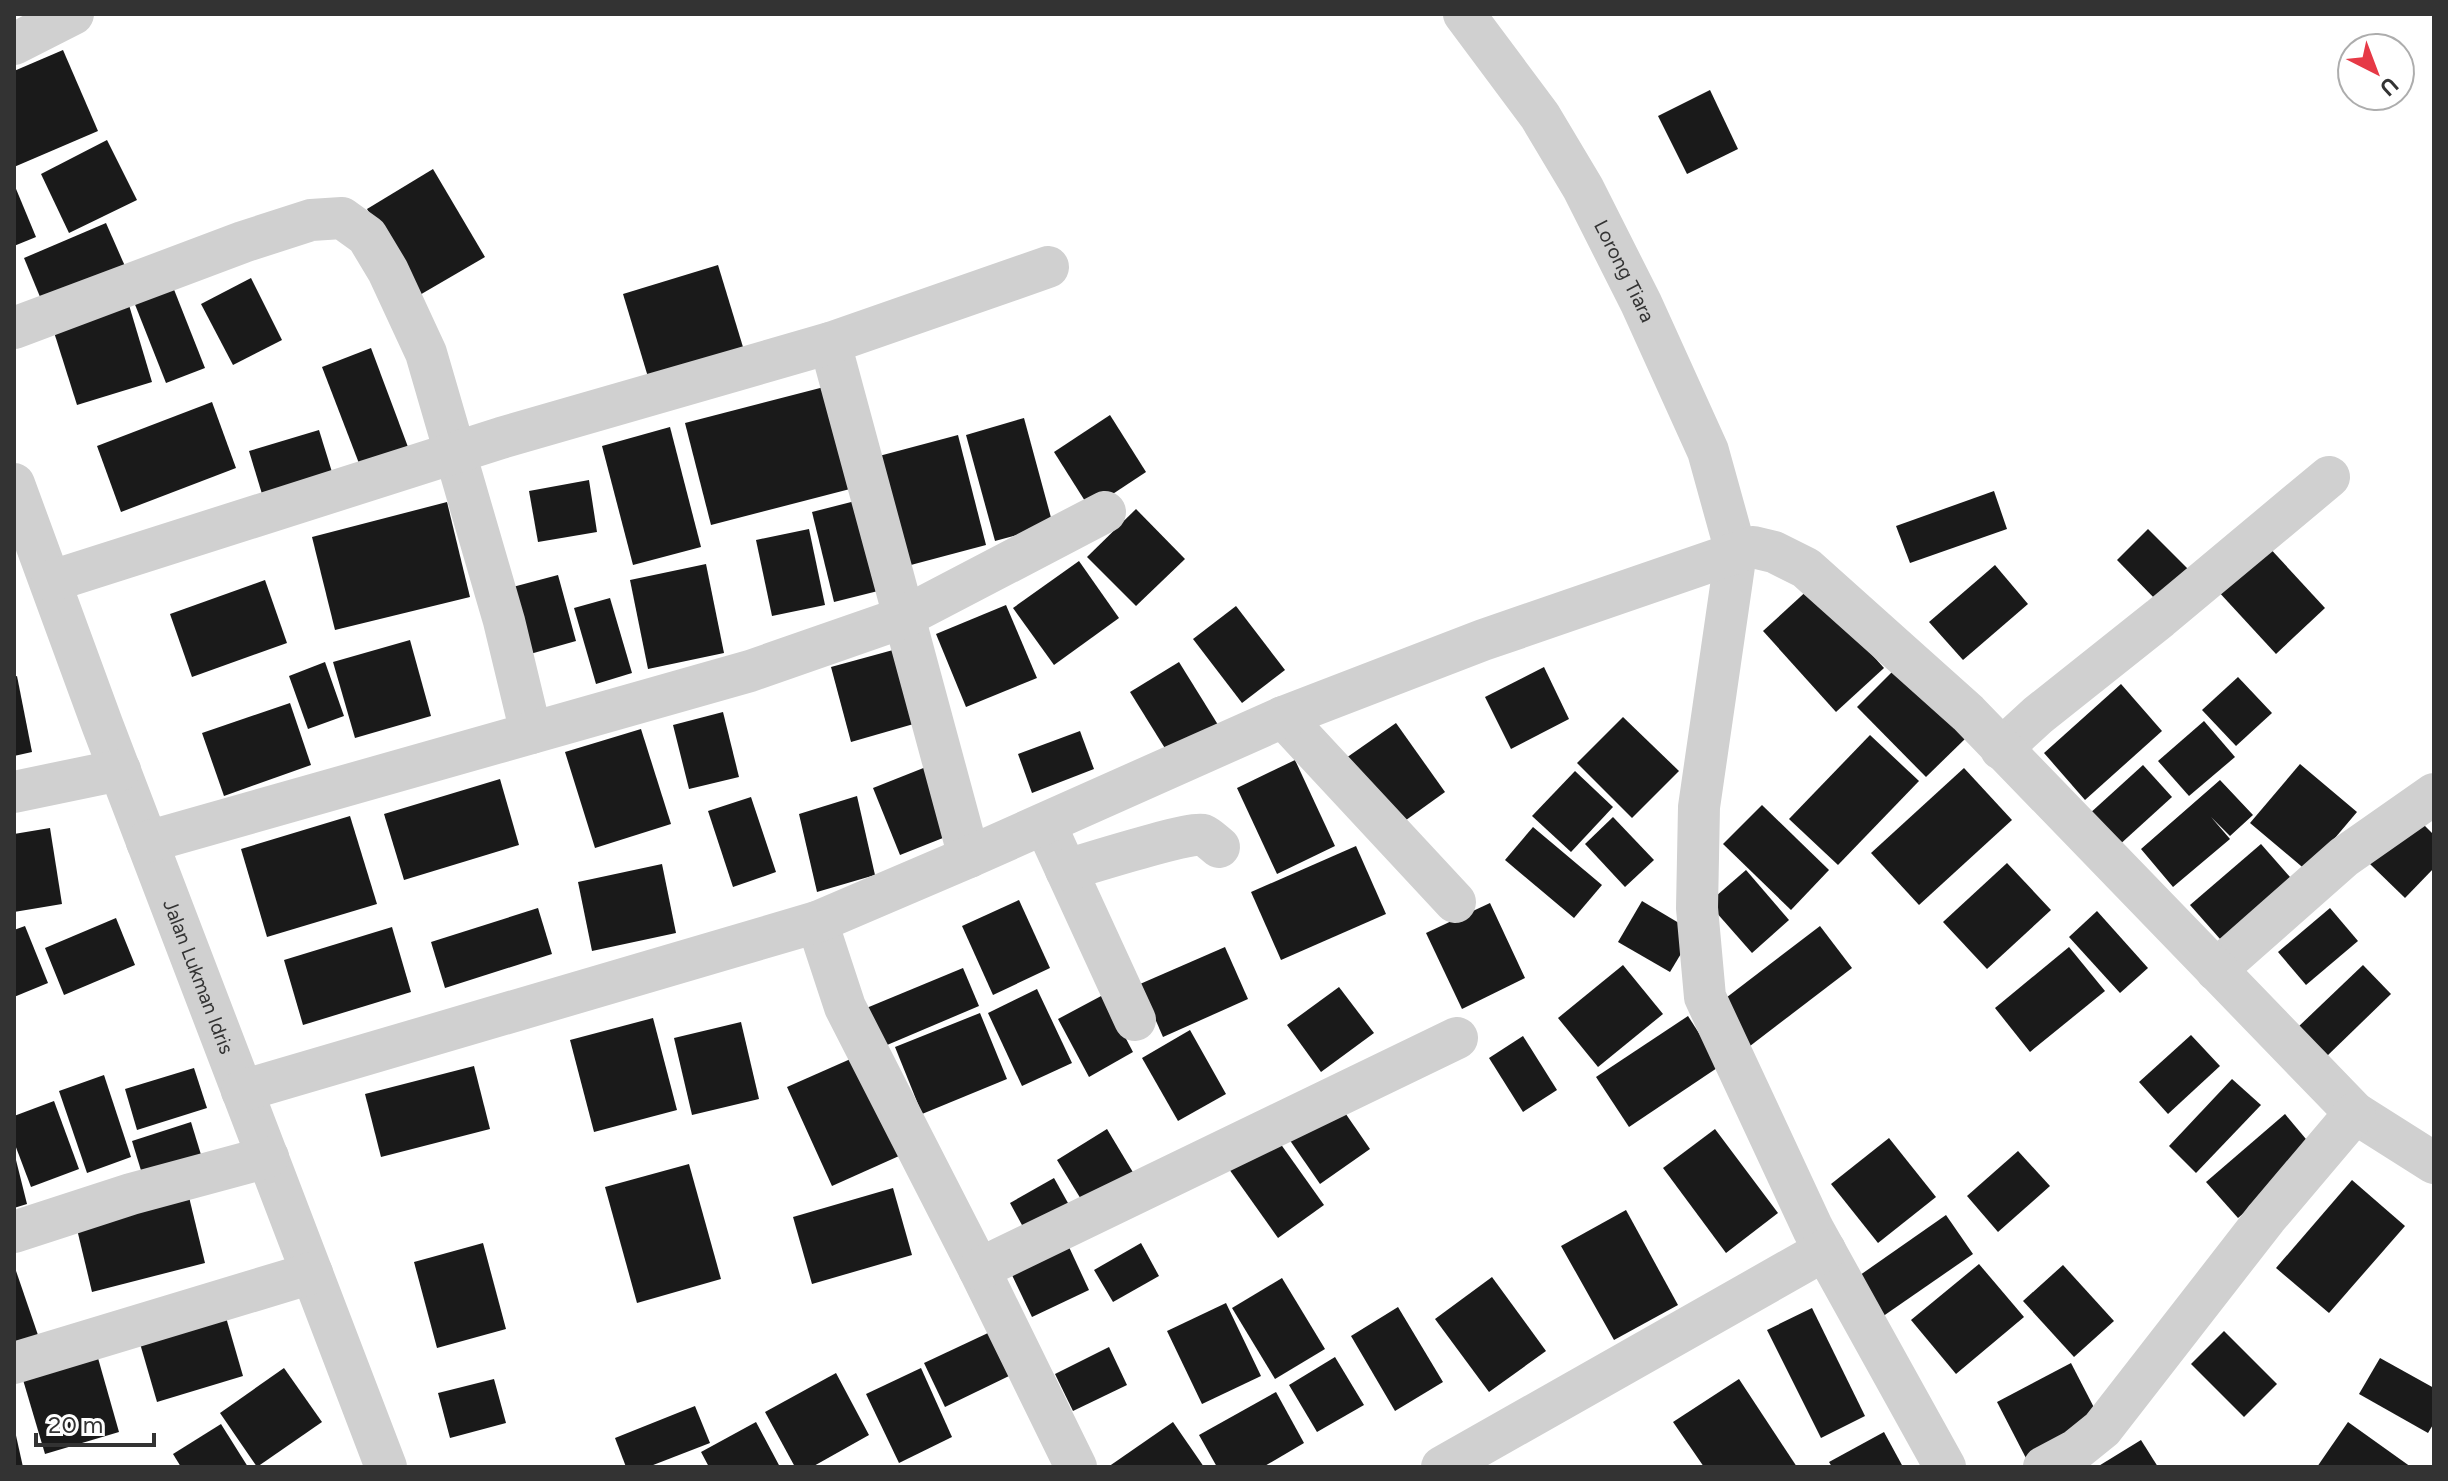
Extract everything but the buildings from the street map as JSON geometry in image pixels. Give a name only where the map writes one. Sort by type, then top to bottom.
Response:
[{"type":"street","points":[[14,44],[73,14]]},
{"type":"street","name":"Lorong Tiara","points":[[1464,14],[1540,116],[1583,188],[1641,303],[1708,451],[1736,552]]},
{"type":"street","points":[[14,328],[311,220],[342,218],[367,236],[388,271],[426,353],[504,621],[531,733]]},
{"type":"street","points":[[52,581],[454,453],[830,343],[1048,267]]},
{"type":"street","points":[[830,343],[969,857]]},
{"type":"street","points":[[2001,749],[2038,715],[2329,477]]},
{"type":"street","name":"Jalan Lukman Idris","points":[[18,505],[52,581],[147,842],[386,1467]]},
{"type":"street","points":[[147,842],[750,671],[902,618],[1105,512]]},
{"type":"street","points":[[242,1091],[817,922],[1283,717],[1483,640],[1753,547],[1774,552],[1806,568],[1968,713],[2355,1113],[2434,1163]]},
{"type":"street","points":[[1736,552],[1699,807],[1697,908],[1705,997],[1825,1250],[1945,1467]]},
{"type":"street","points":[[1283,717],[1455,902]]},
{"type":"street","points":[[14,792],[120,770]]},
{"type":"street","points":[[2216,970],[2344,857],[2434,794]]},
{"type":"street","points":[[1045,824],[1135,1020]]},
{"type":"street","points":[[1066,870],[1183,835],[1203,835],[1219,847]]},
{"type":"street","points":[[817,922],[845,1007],[1076,1467]]},
{"type":"street","points":[[979,1269],[1457,1038]]},
{"type":"street","points":[[2044,1467],[2076,1450],[2102,1429],[2247,1243],[2355,1113]]},
{"type":"street","points":[[14,1232],[131,1194],[268,1157]]},
{"type":"street","points":[[1442,1467],[1825,1250]]},
{"type":"street","points":[[14,1363],[312,1273]]}]
